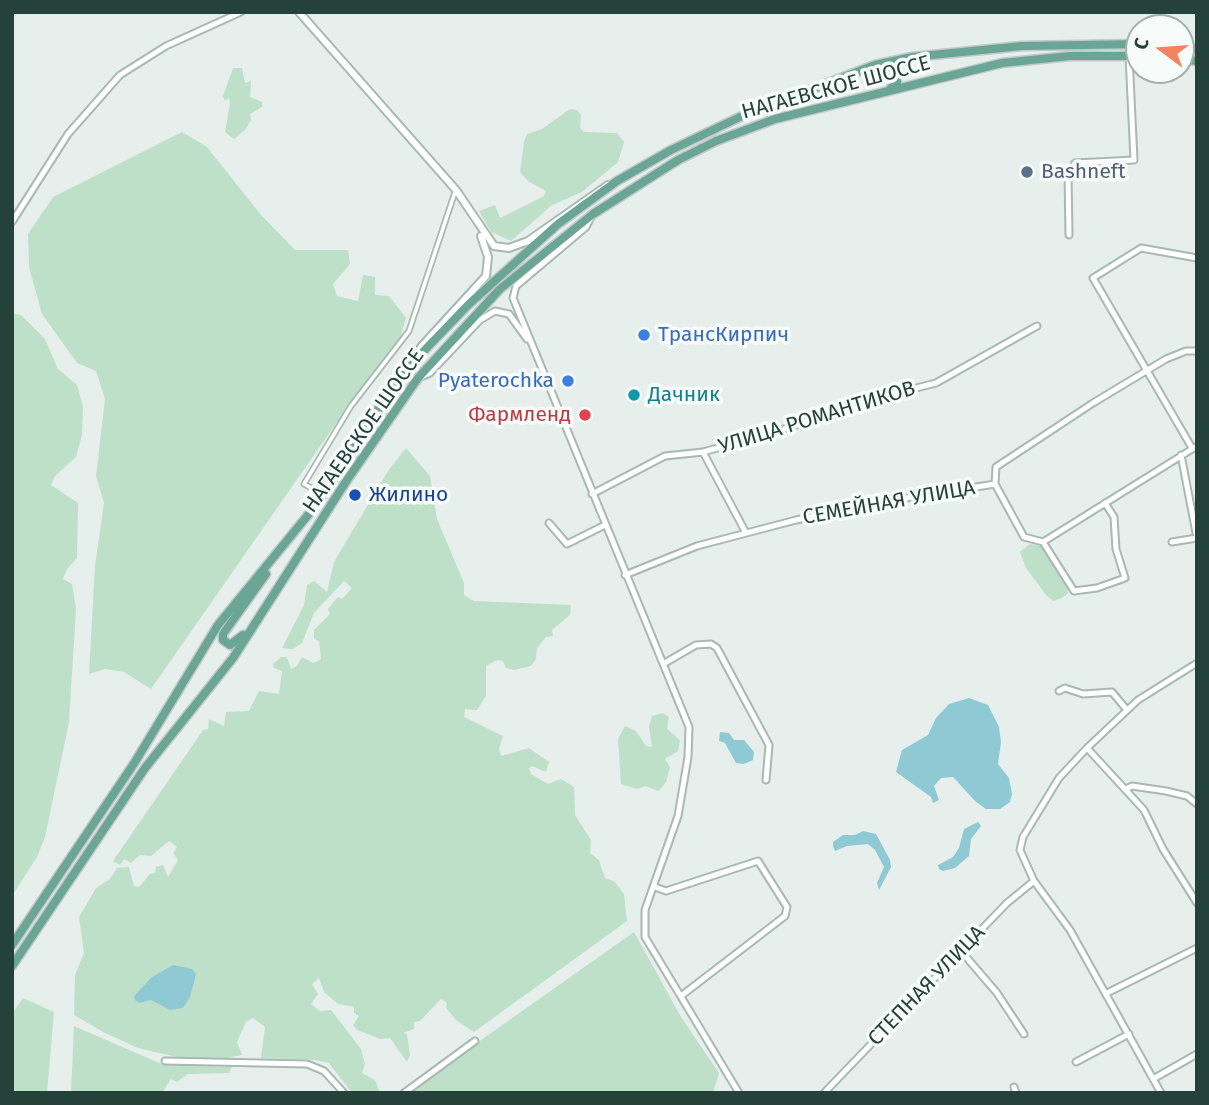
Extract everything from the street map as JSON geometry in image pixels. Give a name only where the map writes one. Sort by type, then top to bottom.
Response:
[{"type":"main road","name":"НАГАЕВСКОЕ ШОССЕ","points":[[12,945],[135,762],[218,625],[317,504],[384,400],[417,358],[507,268],[558,223],[617,181],[671,150],[742,116],[875,65],[912,57],[1022,46],[1125,44]]},
{"type":"main road","name":"НАГАЕВСКОЕ ШОССЕ","points":[[12,966],[145,768],[233,657],[375,438],[418,378],[500,289],[593,214],[678,160],[716,141],[775,119],[1002,63],[1070,56],[1125,56]]},
{"type":"main road","points":[[875,65],[891,65],[897,73],[894,86],[881,93]]},
{"type":"main road","points":[[282,548],[226,628],[223,634],[226,643],[234,645],[240,641],[288,566],[299,555]]},
{"type":"street","points":[[12,222],[68,134],[120,75],[166,46],[241,12]]},
{"type":"street","points":[[299,12],[456,190],[476,224],[494,246],[516,247],[600,187],[617,181]]},
{"type":"street","points":[[1069,235],[1068,174],[1075,163],[1134,160],[1130,84]]},
{"type":"street","points":[[313,489],[304,484],[351,406],[409,331],[456,190]]},
{"type":"street","points":[[593,214],[586,227],[516,286],[514,305],[689,727],[688,757],[678,816],[645,910],[645,937],[738,1093]]},
{"type":"street","points":[[417,358],[421,347],[486,276],[488,257],[476,224]]},
{"type":"street","points":[[1043,542],[1194,447],[1093,278],[1141,248],[1197,258]]},
{"type":"street","points":[[418,378],[430,373],[480,320],[495,311],[509,314],[530,344]]},
{"type":"street","name":"УЛИЦА РОМАНТИКОВ","points":[[592,494],[665,456],[703,452],[791,427],[865,401],[936,383],[1037,326]]},
{"type":"street","name":"СЕМЕЙНАЯ УЛИЦА","points":[[625,575],[697,546],[746,533],[894,500],[995,484],[996,467],[1147,369],[1186,351],[1197,351]]},
{"type":"street","points":[[703,452],[746,533]]},
{"type":"street","points":[[1172,542],[1197,538],[1181,455]]},
{"type":"street","points":[[995,484],[1024,537],[1043,542],[1074,591],[1097,588],[1125,578],[1116,549],[1114,517],[1105,503]]},
{"type":"street","points":[[549,523],[568,544],[605,525]]},
{"type":"street","points":[[663,664],[696,645],[712,644],[717,648],[769,745],[766,780]]},
{"type":"street","points":[[1161,1093],[1107,993],[1070,930],[1034,881],[1020,850],[1023,837],[1059,778],[1087,747],[1127,710],[1197,663]]},
{"type":"street","points":[[1059,691],[1065,688],[1083,694],[1112,692],[1127,710]]},
{"type":"street","points":[[1087,747],[1144,810],[1163,849],[1197,903]]},
{"type":"street","points":[[1126,789],[1132,786],[1166,791],[1187,796],[1197,804]]},
{"type":"street","points":[[655,887],[666,891],[758,861],[787,907],[785,916],[681,996]]},
{"type":"street","name":"СТЕПНАЯ УЛИЦА","points":[[824,1093],[1007,903],[1034,881]]},
{"type":"street","points":[[1107,993],[1197,948]]},
{"type":"street","points":[[961,951],[997,993],[1024,1034]]},
{"type":"street","points":[[1076,1062],[1129,1034]]},
{"type":"street","points":[[404,1093],[475,1041]]},
{"type":"street","points":[[1153,1079],[1197,1054]]},
{"type":"street","points":[[165,1060],[307,1064],[324,1071],[344,1093]]},
{"type":"green space","points":[[233,68],[242,68],[245,83],[251,81],[250,97],[262,102],[262,107],[250,114],[251,120],[245,130],[234,139],[225,132],[230,104],[229,98],[225,101],[223,96]]},
{"type":"green space","points":[[570,109],[577,110],[581,115],[580,128],[584,132],[617,133],[624,142],[618,162],[582,192],[552,205],[511,241],[491,232],[479,211],[495,205],[500,218],[544,196],[546,191],[528,181],[520,172],[524,142],[527,134],[542,129]]},
{"type":"green space","points":[[182,132],[207,147],[261,215],[295,250],[348,250],[350,264],[333,284],[337,296],[358,301],[363,275],[375,277],[375,295],[389,296],[406,318],[400,339],[381,370],[351,402],[151,689],[124,672],[105,669],[89,674],[95,566],[104,503],[96,476],[105,399],[96,371],[77,363],[42,314],[29,267],[28,234],[53,197]]},
{"type":"green space","points":[[12,313],[21,315],[45,339],[58,369],[77,385],[83,407],[82,435],[76,457],[55,476],[51,485],[78,503],[77,558],[67,569],[63,579],[72,584],[76,609],[69,722],[45,837],[37,857],[12,896]]},
{"type":"green space","points":[[406,448],[430,476],[437,519],[464,583],[464,595],[474,601],[571,605],[570,615],[552,630],[553,636],[546,637],[537,648],[536,659],[531,666],[514,670],[506,668],[503,661],[497,660],[486,666],[486,696],[477,710],[465,709],[464,717],[503,736],[499,749],[501,756],[529,748],[549,762],[546,772],[532,766],[529,768],[531,774],[548,784],[561,779],[574,787],[575,815],[591,840],[590,853],[599,860],[605,878],[615,882],[624,894],[627,921],[474,1032],[457,1021],[446,1008],[447,1003],[441,999],[420,1021],[414,1022],[414,1029],[403,1033],[407,1034],[410,1055],[407,1062],[390,1038],[380,1039],[357,1030],[353,1025],[359,1016],[354,1013],[354,1007],[338,1004],[324,992],[319,978],[312,984],[318,994],[311,1004],[320,1011],[331,1010],[361,1049],[365,1064],[362,1073],[375,1080],[380,1093],[352,1093],[329,1063],[261,1058],[265,1027],[253,1018],[246,1022],[237,1042],[242,1055],[202,1063],[138,1048],[103,1032],[74,1015],[75,975],[84,953],[79,917],[96,888],[110,879],[117,868],[129,867],[134,886],[139,887],[150,874],[155,873],[156,867],[163,865],[168,877],[178,860],[173,853],[177,847],[169,841],[151,856],[140,855],[131,863],[124,859],[120,865],[113,861],[203,730],[208,729],[209,719],[224,726],[226,712],[249,711],[259,691],[279,694],[282,671],[274,668],[273,664],[281,657],[287,657],[291,669],[297,666],[302,657],[313,663],[321,659],[319,641],[314,639],[314,630],[330,614],[328,609],[338,597],[342,599],[352,588],[344,581],[314,613],[302,643],[293,649],[282,648],[304,605],[307,585],[314,581],[327,592],[334,562],[388,471]]},
{"type":"green space","points":[[1030,544],[1045,547],[1067,587],[1068,593],[1062,598],[1053,601],[1026,568],[1020,552]]},
{"type":"green space","points":[[663,713],[669,717],[667,729],[680,740],[678,751],[665,759],[670,767],[666,782],[659,791],[645,786],[637,789],[621,784],[618,739],[625,726],[636,731],[646,746],[652,747],[649,727],[652,716]]},
{"type":"green space","points":[[634,932],[681,1017],[719,1073],[713,1093],[406,1093]]},
{"type":"green space","points":[[23,998],[54,1012],[47,1093],[12,1093],[12,1014]]},
{"type":"green space","points":[[74,1026],[164,1065],[232,1067],[229,1073],[188,1074],[177,1082],[171,1079],[162,1093],[71,1093]]},
{"type":"water","points":[[969,698],[988,705],[999,727],[1001,742],[998,764],[1009,778],[1012,794],[1010,802],[1000,809],[986,809],[953,777],[941,778],[934,786],[939,800],[933,803],[931,797],[896,772],[902,750],[928,735],[936,718],[949,704]]},
{"type":"water","points":[[720,732],[729,733],[734,740],[744,740],[754,752],[753,760],[744,764],[736,763],[725,743],[719,741]]},
{"type":"water","points":[[978,822],[981,826],[971,839],[969,856],[955,868],[943,871],[939,869],[938,865],[953,857],[959,848],[964,829]]},
{"type":"water","points":[[863,831],[876,834],[890,860],[891,867],[879,890],[877,883],[884,867],[875,850],[868,844],[847,846],[835,851],[833,846],[833,842],[843,835],[855,835]]},
{"type":"water","points":[[173,965],[192,969],[196,974],[190,997],[183,1008],[170,1010],[151,1000],[139,1003],[135,1000],[134,996],[152,977]]},
{"type":"place","name":"Bashneft","points":[[1027,172]]},
{"type":"place","name":"ТрансКирпич","points":[[644,335]]},
{"type":"place","name":"Pyaterochka","points":[[568,381]]},
{"type":"place","name":"Дачник","points":[[634,395]]},
{"type":"place","name":"Фармленд","points":[[585,415]]},
{"type":"place","name":"Жилино","points":[[355,495]]}]
